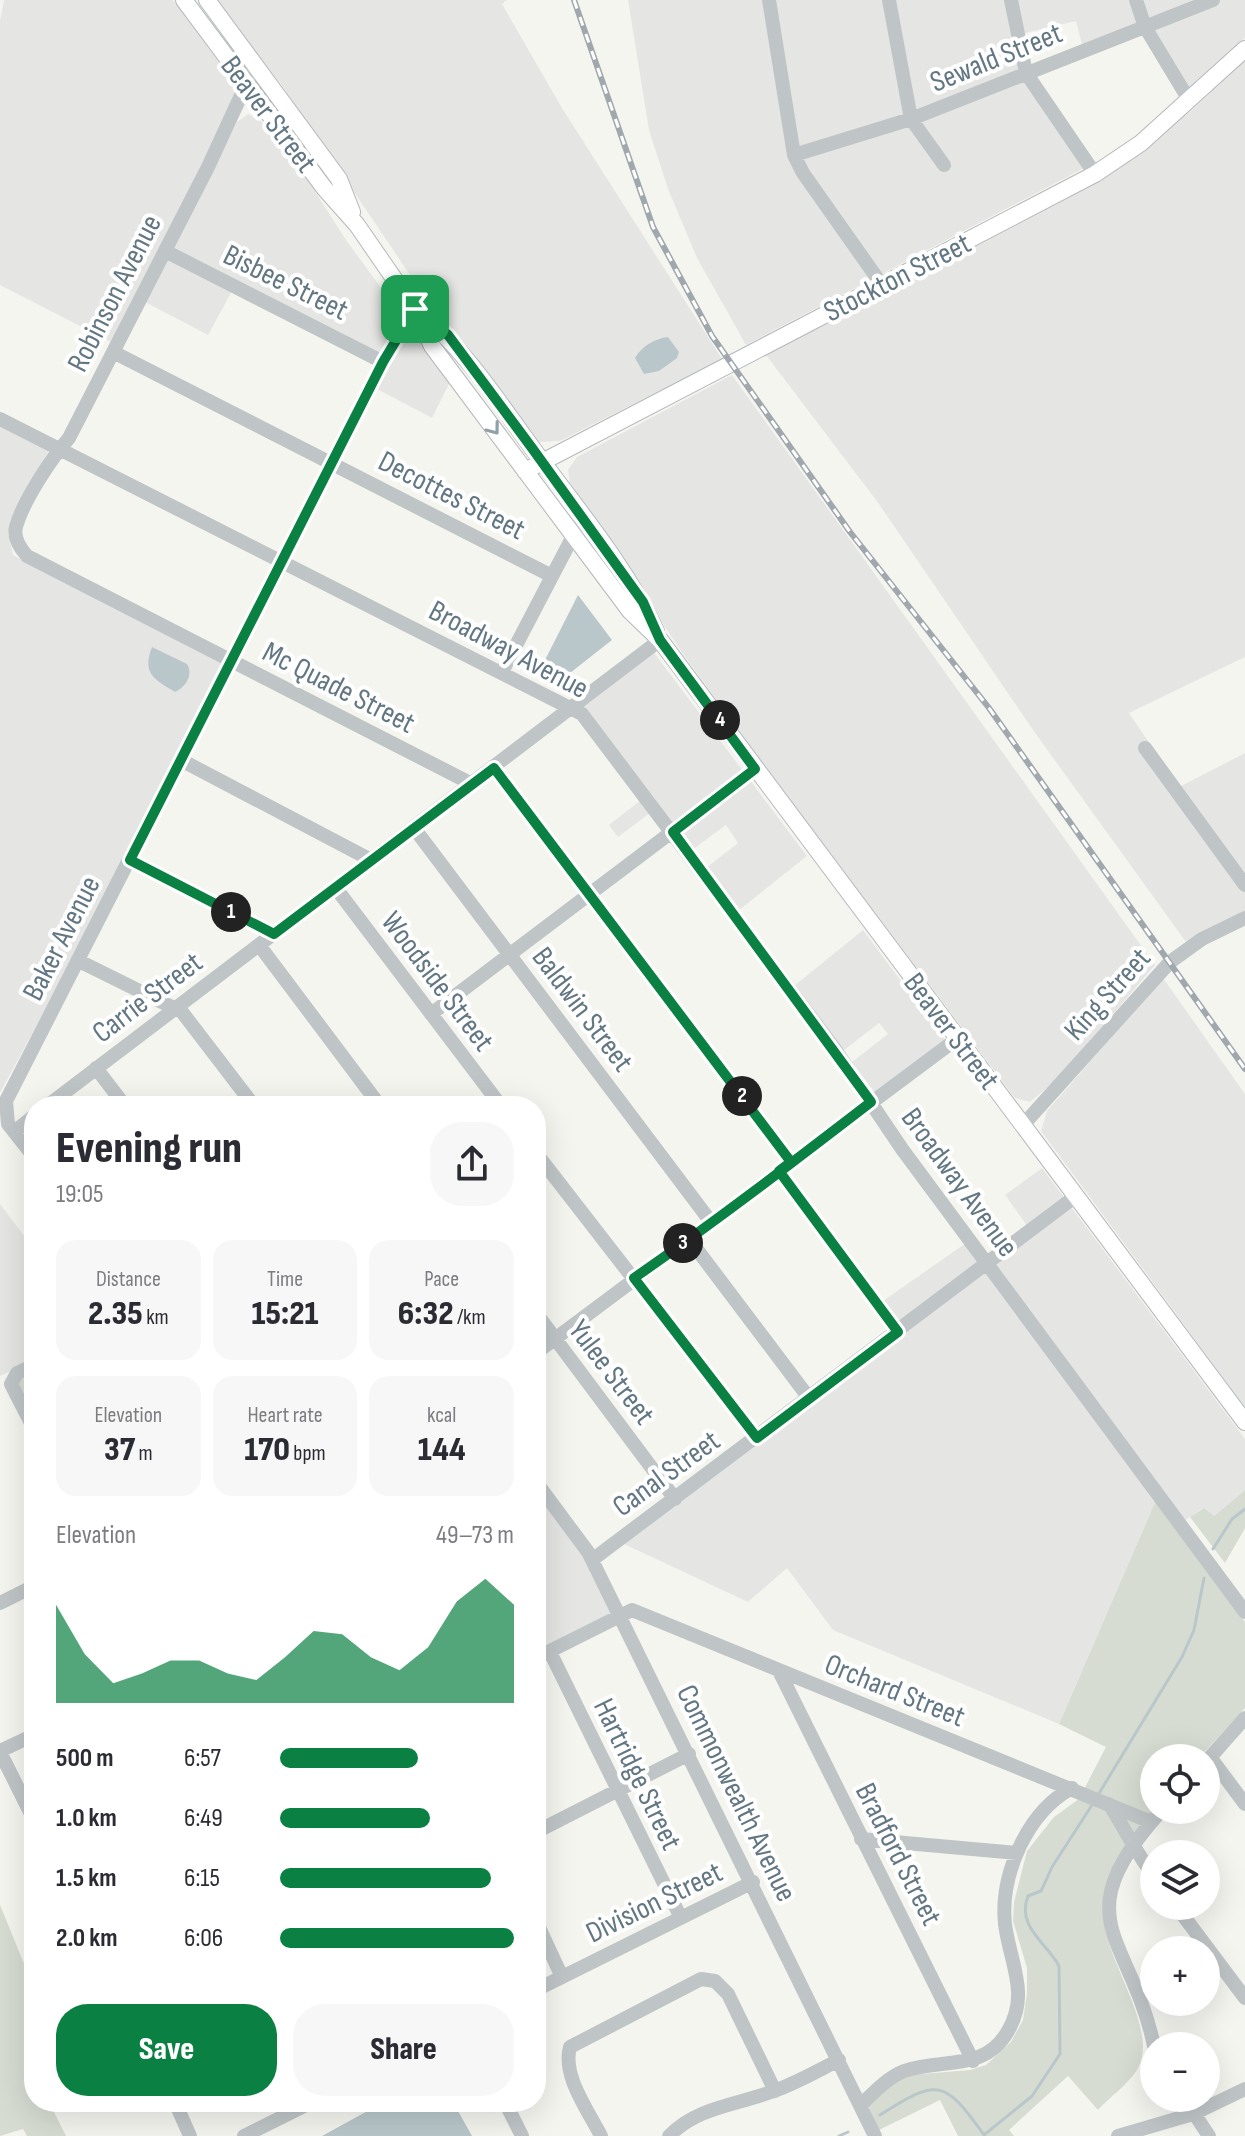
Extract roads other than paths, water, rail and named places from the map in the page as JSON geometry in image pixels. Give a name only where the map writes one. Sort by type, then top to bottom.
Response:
[{"type":"main road","name":"Beaver Street","points":[[184,0],[325,189],[357,225],[415,309],[432,346],[525,471],[574,536],[615,576]]},
{"type":"main road","name":"Beaver Street","points":[[207,0],[339,179],[357,225]]},
{"type":"main road","name":"Stockton Street","points":[[525,471],[1121,159],[1245,49]]},
{"type":"main road","name":"Beaver Street","points":[[415,309],[448,335],[583,517],[630,611],[660,640],[1245,1422]]},
{"type":"street","points":[[769,0],[794,155],[803,173],[882,285]]},
{"type":"street","points":[[889,0],[911,119],[944,165]]},
{"type":"street","points":[[1011,0],[1026,73],[1095,174]]},
{"type":"street","points":[[1136,0],[1145,27],[1189,100]]},
{"type":"street","name":"Sewald Street","points":[[794,155],[911,119],[1213,0]]},
{"type":"street","name":"Robinson Avenue","points":[[17,542],[16,527],[113,352],[255,65]]},
{"type":"street","name":"Bisbee Street","points":[[165,251],[383,362]]},
{"type":"street","name":"Baker Avenue","points":[[14,1132],[4,1109],[18,1079],[383,362],[415,309]]},
{"type":"street","name":"Decottes Street","points":[[113,352],[552,576]]},
{"type":"street","points":[[0,419],[60,448]]},
{"type":"street","name":"Broadway Avenue","points":[[60,448],[573,707],[598,733],[673,832],[1245,1612]]},
{"type":"street","points":[[502,672],[583,517]]},
{"type":"street","name":"Mc Quade Street","points":[[17,542],[27,556],[472,784]]},
{"type":"street","name":"Carrie Street","points":[[60,1096],[660,640]]},
{"type":"street","points":[[1145,748],[1245,885]]},
{"type":"street","points":[[181,760],[371,860]]},
{"type":"street","points":[[494,768],[590,894],[785,1166],[898,1332]]},
{"type":"street","points":[[431,1014],[755,769]]},
{"type":"street","name":"Baldwin Street","points":[[414,828],[711,1222]]},
{"type":"street","points":[[130,860],[274,934]]},
{"type":"street","name":"Woodside Street","points":[[335,887],[493,1096]]},
{"type":"street","name":"King Street","points":[[1023,1125],[1170,962],[1202,939],[1245,918]]},
{"type":"street","points":[[259,945],[372,1096]]},
{"type":"street","points":[[79,961],[175,1008],[191,1021],[247,1096]]},
{"type":"street","points":[[546,1346],[958,1038]]},
{"type":"street","points":[[96,1068],[117,1096]]},
{"type":"street","points":[[24,1124],[14,1132],[24,1144]]},
{"type":"street","points":[[546,1166],[757,1438]]},
{"type":"street","name":"Canal Street","points":[[592,1560],[1076,1196]]},
{"type":"street","points":[[689,1239],[809,1398]]},
{"type":"street","name":"Yulee Street","points":[[546,1327],[675,1499]]},
{"type":"street","points":[[24,1371],[12,1379],[24,1409]]},
{"type":"street","name":"Commonwealth Avenue","points":[[546,1496],[592,1560],[753,1882],[875,2136]]},
{"type":"street","points":[[0,1603],[24,1591]]},
{"type":"street","name":"Orchard Street","points":[[619,1616],[632,1610],[1140,1817]]},
{"type":"street","points":[[546,1653],[619,1616]]},
{"type":"street","name":"Hartridge Street","points":[[546,1660],[617,1790],[681,1918]]},
{"type":"street","name":"Bradford Street","points":[[779,1671],[973,2061]]},
{"type":"street","points":[[1220,1746],[1245,1718]]},
{"type":"street","points":[[24,1740],[0,1752],[24,1800]]},
{"type":"street","points":[[546,1827],[689,1754]]},
{"type":"street","points":[[1220,1774],[1245,1804]]},
{"type":"street","points":[[861,2105],[893,2076],[907,2070],[973,2061],[996,2048],[1017,2012],[1019,1980],[1005,1909],[1017,1853],[1044,1806],[1072,1788]]},
{"type":"street","points":[[1109,1804],[1140,1858]]},
{"type":"street","points":[[1149,1824],[1131,1847],[1109,1892],[1109,1923],[1117,1951],[1149,2018],[1152,2032]]},
{"type":"street","points":[[861,1839],[1017,1853]]},
{"type":"street","name":"Division Street","points":[[546,1985],[753,1882]]},
{"type":"street","points":[[1186,1920],[1245,1998]]},
{"type":"street","points":[[546,1943],[562,1977]]},
{"type":"street","points":[[601,2136],[571,2074],[568,2055],[574,2043],[694,1981],[709,1979],[728,1994],[775,2091]]},
{"type":"street","points":[[669,2136],[681,2124],[707,2111],[775,2091],[839,2060]]},
{"type":"street","points":[[1118,2136],[1193,2114],[1245,2089]]},
{"type":"street","points":[[179,2112],[190,2136]]},
{"type":"street","points":[[244,2136],[265,2131],[296,2112]]},
{"type":"street","points":[[510,2112],[522,2136]]},
{"type":"street","points":[[1193,2114],[1209,2136]]},
{"type":"waterway","points":[[1213,1549],[1232,1519],[1245,1509]]},
{"type":"waterway","points":[[1098,1795],[1182,1657],[1194,1630],[1204,1578]]},
{"type":"waterway","points":[[984,2135],[1032,2096],[1060,2054],[1059,1966],[1029,1926],[1025,1907],[1028,1896],[1041,1891],[1052,1867],[1092,1805]]},
{"type":"waterway","points":[[880,2115],[915,2095],[939,2090],[959,2103],[984,2135]]},
{"type":"waterway","points":[[839,2136],[848,2132]]},
{"type":"railway","points":[[574,0],[653,227],[712,336],[850,532],[989,708],[1245,1069]]}]
